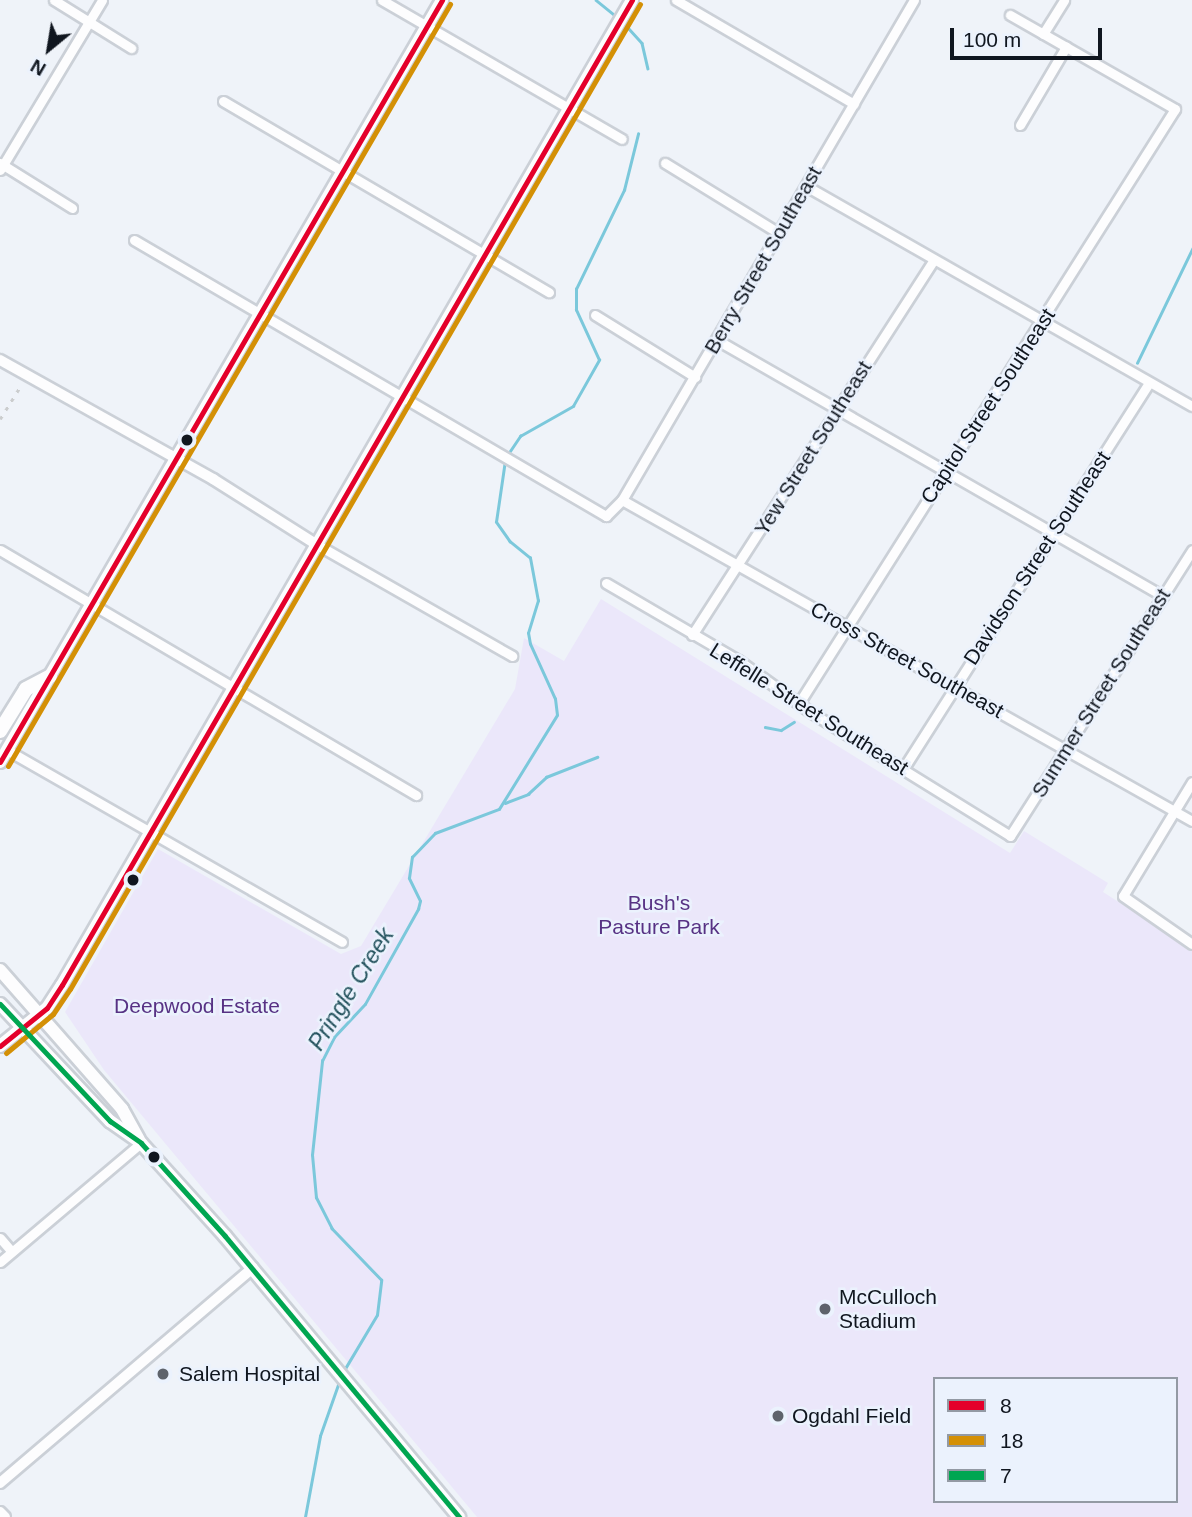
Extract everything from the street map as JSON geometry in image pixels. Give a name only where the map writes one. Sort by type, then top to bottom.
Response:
[{"type":"highway","points":[[0,731],[26,689],[50,676]]},
{"type":"main road","points":[[0,762],[442,0]]},
{"type":"main road","points":[[0,1046],[41,1012],[62,985],[630,4]]},
{"type":"main road","points":[[0,970],[41,1012],[122,1109],[141,1143],[253,1268],[459,1517]]},
{"type":"main road","points":[[0,1004],[110,1121],[141,1143]]},
{"type":"street","points":[[54,0],[131,48]]},
{"type":"street","points":[[72,208],[1,166],[102,0]]},
{"type":"street","points":[[382,0],[622,139]]},
{"type":"street","points":[[676,0],[854,104]]},
{"type":"street","name":"Berry Street Southeast","points":[[402,396],[606,516],[622,500],[914,0]]},
{"type":"street","points":[[1043,34],[1063,0]]},
{"type":"street","points":[[1010,15],[1066,47],[1020,125]]},
{"type":"street","name":"Capitol Street Southeast","points":[[799,704],[1175,108],[1066,47]]},
{"type":"street","points":[[223,101],[549,292]]},
{"type":"street","points":[[665,163],[779,233]]},
{"type":"street","points":[[806,186],[1192,407]]},
{"type":"street","points":[[134,240],[402,396]]},
{"type":"street","name":"Yew Street Southeast","points":[[692,635],[934,260]]},
{"type":"street","points":[[594,315],[695,377]]},
{"type":"street","points":[[717,340],[1163,596]]},
{"type":"street","points":[[0,360],[176,458],[316,544],[512,656]]},
{"type":"street","name":"Davidson Street Southeast","points":[[903,769],[1149,383]]},
{"type":"street","name":"Cross Street Southeast","points":[[622,500],[1192,821]]},
{"type":"street","points":[[0,550],[416,795]]},
{"type":"street","name":"Summer Street Southeast","points":[[1010,836],[1192,550]]},
{"type":"street","name":"Leffelle Street Southeast","points":[[606,583],[738,660],[799,704],[1010,836]]},
{"type":"street","points":[[8,750],[152,830],[342,942]]},
{"type":"street","points":[[1192,782],[1123,895],[1192,944]]},
{"type":"street","points":[[0,1262],[141,1143]]},
{"type":"street","points":[[0,1238],[12,1252]]},
{"type":"street","points":[[0,1483],[253,1268]]},
{"type":"street","points":[[0,1512],[5,1517]]},
{"type":"green space","name":"Bush's Pasture Park","points":[[601,599],[1010,853],[1024,831],[1108,883],[1103,892],[1192,949],[1192,1517],[477,1517],[104,1070],[65,1012],[158,849],[341,954],[361,946],[515,689],[524,638],[564,661]]},
{"type":"waterway","name":"Pringle Creek","points":[[596,0],[618,18]]},
{"type":"waterway","name":"Pringle Creek","points":[[623,22],[642,43],[648,68]]},
{"type":"waterway","name":"Pringle Creek","points":[[508,454],[520,436],[573,406],[599,360],[576,310],[576,289],[624,190],[638,134]]},
{"type":"waterway","points":[[1137,363],[1192,249]]},
{"type":"waterway","name":"Pringle Creek","points":[[343,1372],[377,1315],[381,1280],[332,1229],[316,1198],[312,1155],[322,1061],[334,1037],[365,1004],[418,909],[420,901],[409,878],[412,857],[435,833],[499,809],[557,715],[555,699],[530,644],[528,633],[538,601],[530,558],[510,542],[496,522],[505,460]]},
{"type":"waterway","points":[[765,727],[781,730],[794,722]]},
{"type":"waterway","points":[[505,803],[528,794],[546,777],[597,757]]},
{"type":"waterway","name":"Pringle Creek","points":[[305,1517],[320,1436],[339,1382]]},
{"type":"railway","points":[[0,419],[19,388]]},
{"type":"transit line","name":"8","points":[[0,762],[442,0]]},
{"type":"transit line","name":"8","points":[[0,1046],[47,1008],[62,985],[632,0]]},
{"type":"transit line","name":"18","points":[[8,766],[450,4]]},
{"type":"transit line","name":"18","points":[[6,1053],[53,1014],[70,989],[640,4]]},
{"type":"transit line","name":"7","points":[[0,1004],[110,1121],[141,1143],[225,1236],[459,1517]]},
{"type":"place","name":"McCulloch Stadium","points":[[825,1309]]},
{"type":"place","name":"Salem Hospital","points":[[163,1374]]},
{"type":"place","name":"Ogdahl Field","points":[[778,1416]]},
{"type":"park label","name":"Deepwood Estate","points":[[197,1006]]}]
